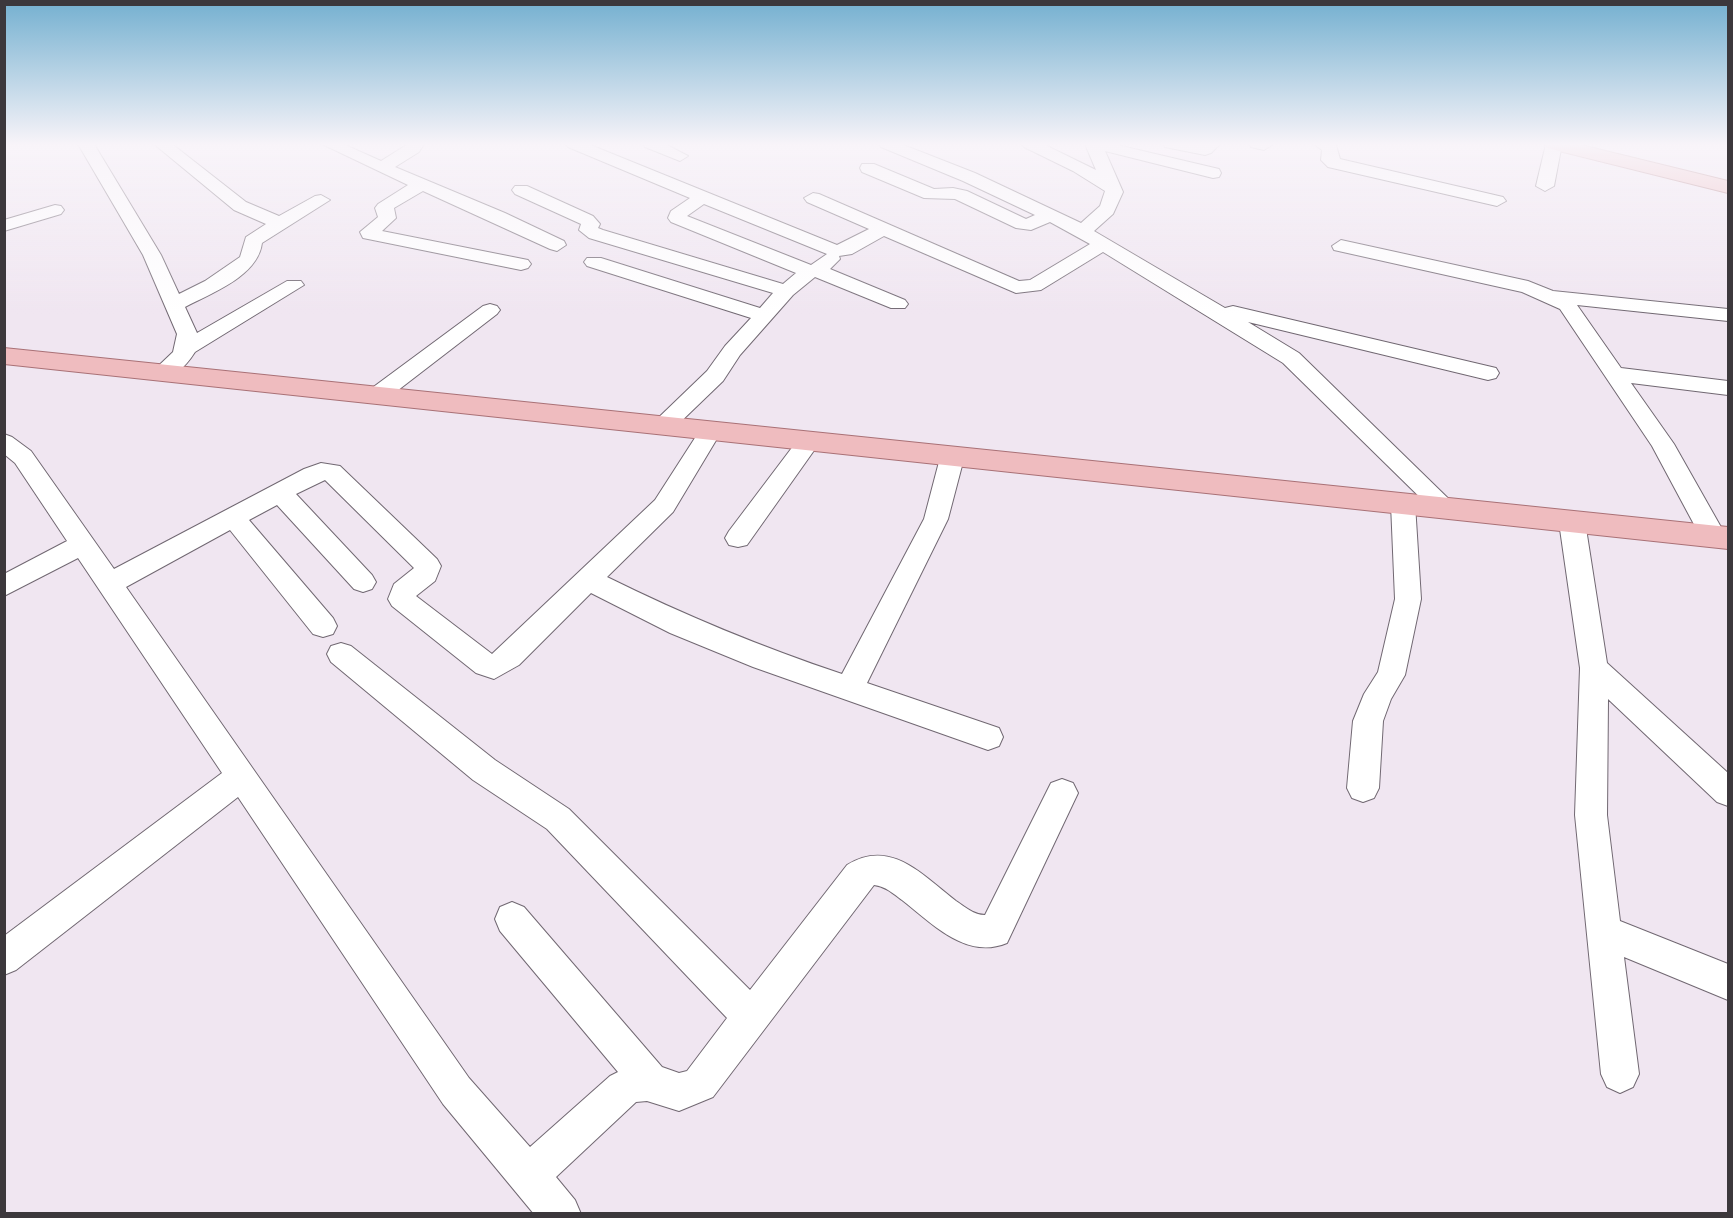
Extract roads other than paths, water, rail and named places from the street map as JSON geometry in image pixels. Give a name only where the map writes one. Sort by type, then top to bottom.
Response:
[{"type":"main road","points":[[4,356],[952,458],[1721,537]]},
{"type":"street","points":[[120,201],[152,255],[175,304],[189,347]]},
{"type":"street","points":[[234,201],[278,224]]},
{"type":"street","points":[[175,304],[212,285],[247,261],[251,256],[252,241],[319,201]]},
{"type":"street","points":[[393,201],[387,204],[385,210],[388,215],[369,232],[370,234],[522,264]]},
{"type":"street","points":[[461,201],[500,217],[556,245]]},
{"type":"street","points":[[545,201],[587,220],[591,224],[588,230],[590,232],[786,291]]},
{"type":"street","points":[[697,201],[677,214],[677,218],[898,304]]},
{"type":"street","points":[[708,201],[825,248],[842,251]]},
{"type":"street","points":[[820,201],[1003,282],[1025,288],[1034,286],[1103,244]]},
{"type":"street","points":[[973,201],[1022,224],[1031,225],[1050,215]]},
{"type":"street","points":[[1020,201],[1082,231],[1291,358],[1447,509]]},
{"type":"street","points":[[1082,231],[1111,207],[1111,201]]},
{"type":"street","points":[[4,226],[55,210]]},
{"type":"street","points":[[662,427],[715,376],[786,291],[842,251],[884,228]]},
{"type":"street","points":[[1341,246],[1528,287],[1554,297],[1573,310],[1721,537]]},
{"type":"street","points":[[594,262],[764,315]]},
{"type":"street","points":[[163,372],[189,347],[294,285]]},
{"type":"street","points":[[1554,297],[1728,315]]},
{"type":"street","points":[[1206,305],[1488,373]]},
{"type":"street","points":[[376,396],[490,310]]},
{"type":"street","points":[[1613,374],[1728,388]]},
{"type":"street","points":[[110,583],[321,471],[332,472],[428,566],[426,574],[403,591],[401,599],[486,665],[494,667],[509,657],[664,506],[710,432]]},
{"type":"street","points":[[4,442],[23,457],[456,1091],[561,1214]]},
{"type":"street","points":[[738,538],[808,442]]},
{"type":"street","points":[[849,689],[936,519],[952,458]]},
{"type":"street","points":[[279,492],[363,582]]},
{"type":"street","points":[[1363,788],[1368,721],[1378,694],[1391,675],[1408,599],[1403,504]]},
{"type":"street","points":[[229,520],[236,521],[323,626]]},
{"type":"street","points":[[1572,522],[1594,668],[1591,815],[1620,1074]]},
{"type":"street","points":[[4,586],[83,544]]},
{"type":"street","points":[[587,579],[691,629],[763,659],[988,737]]},
{"type":"street","points":[[341,654],[484,770],[558,819],[751,1017]]},
{"type":"street","points":[[1594,668],[1728,792]]},
{"type":"street","points":[[4,958],[242,776]]},
{"type":"street","points":[[512,919],[648,1080],[675,1094],[688,1093],[700,1084],[859,876],[868,870],[886,871],[950,917],[973,929],[990,933],[995,931],[1062,793]]},
{"type":"street","points":[[1604,932],[1728,982]]},
{"type":"street","points":[[528,1175],[623,1089],[636,1081],[648,1080]]}]
